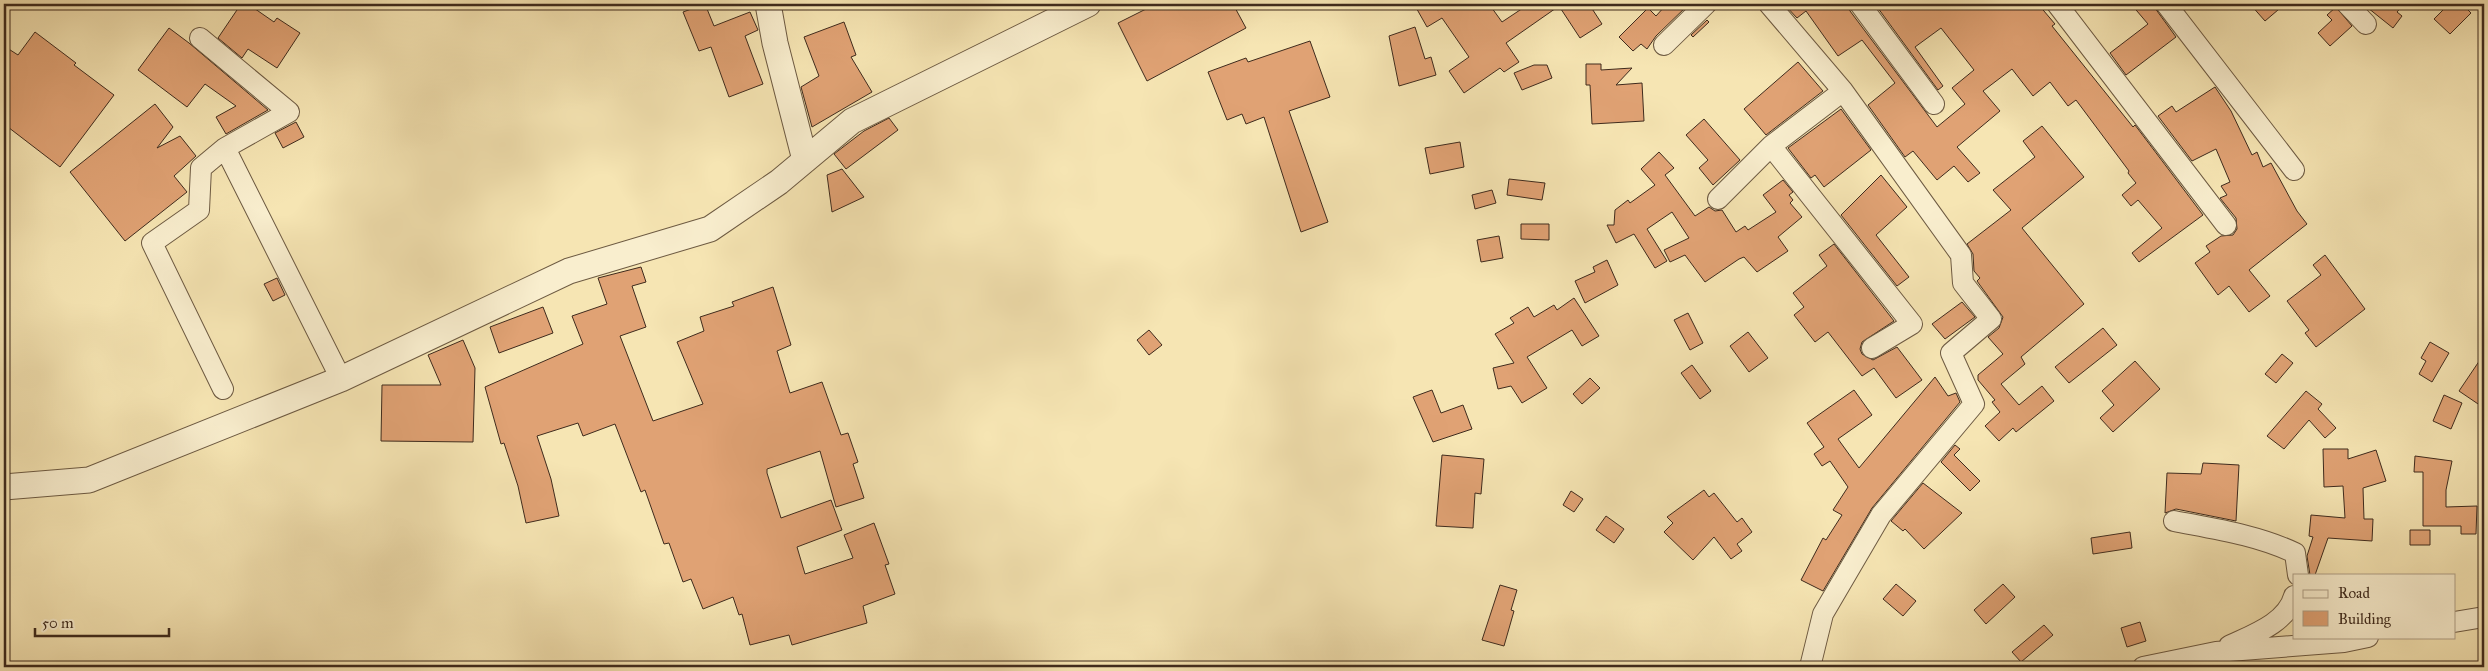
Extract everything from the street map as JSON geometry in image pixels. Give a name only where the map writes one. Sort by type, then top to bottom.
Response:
[{"type":"street","points":[[768,4],[775,43],[806,160]]},
{"type":"street","points":[[4,486],[89,480],[341,379],[569,272],[710,230],[779,182],[852,121],[1088,4]]},
{"type":"street","points":[[1664,45],[1706,4]]},
{"type":"street","points":[[1769,4],[1843,91],[1961,255],[1963,282],[1991,319],[1951,353],[1974,404],[1881,514],[1822,614],[1810,667]]},
{"type":"street","points":[[1860,4],[1934,104]]},
{"type":"street","points":[[2057,4],[2226,225]]},
{"type":"street","points":[[2166,4],[2294,170]]},
{"type":"street","points":[[2347,4],[2366,24]]},
{"type":"street","points":[[200,38],[289,112],[225,148],[201,168],[199,210],[152,243],[224,389]]},
{"type":"street","points":[[1718,199],[1771,146],[1843,91]]},
{"type":"street","points":[[1771,146],[1912,324],[1872,348]]},
{"type":"street","points":[[225,148],[341,379]]},
{"type":"street","points":[[2174,521],[2243,534],[2295,553],[2298,574]]},
{"type":"street","points":[[2216,652],[2264,630],[2279,618],[2293,597]]},
{"type":"street","points":[[2456,622],[2484,616]]},
{"type":"street","points":[[2143,667],[2216,652],[2344,642],[2363,638]]},
{"type":"building","points":[[241,4],[248,4],[274,22],[277,18],[300,33],[277,68],[248,49],[242,58],[218,38]]},
{"type":"building","points":[[705,4],[714,26],[750,12],[758,30],[745,36],[763,84],[729,97],[711,47],[699,51],[683,12]]},
{"type":"building","points":[[1156,4],[1233,4],[1246,28],[1147,81],[1118,23]]},
{"type":"building","points":[[1414,4],[1489,4],[1502,22],[1529,4],[1589,4],[1602,24],[1580,38],[1559,6],[1506,43],[1519,62],[1504,72],[1500,68],[1464,93],[1449,71],[1469,57],[1442,18],[1427,27]]},
{"type":"building","points":[[1662,4],[1689,4],[1656,36],[1647,49],[1641,44],[1633,51],[1619,37],[1648,8],[1656,16],[1665,6]]},
{"type":"building","points":[[1784,4],[1848,4],[1850,11],[1937,127],[1965,104],[1952,88],[1974,70],[1941,28],[1915,47],[1943,86],[1938,90],[1875,4],[2038,4],[2055,24],[2052,26],[2133,127],[2135,125],[2203,215],[2139,262],[2132,253],[2162,228],[2138,200],[2131,206],[2122,195],[2136,183],[2128,173],[2129,171],[2076,100],[2068,106],[2050,82],[2033,96],[2012,69],[1983,91],[2000,111],[1957,147],[1980,173],[1968,182],[1954,166],[1937,180],[1913,151],[1905,157],[1868,105],[1895,83],[1862,40],[1838,56],[1806,11],[1797,18]]},
{"type":"building","points":[[2131,4],[2152,4],[2176,37],[2126,75],[2110,53],[2148,24]]},
{"type":"building","points":[[2250,4],[2285,4],[2265,21]]},
{"type":"building","points":[[2363,4],[2404,4],[2397,12],[2402,16],[2393,28]]},
{"type":"building","points":[[2449,4],[2462,4],[2471,13],[2450,34],[2434,19]]},
{"type":"building","points":[[2336,7],[2352,26],[2330,46],[2318,33],[2332,20],[2327,15]]},
{"type":"building","points":[[1707,20],[1709,22],[1693,37],[1691,35]]},
{"type":"building","points":[[844,22],[856,55],[851,57],[872,92],[812,127],[801,87],[819,76],[804,37]]},
{"type":"building","points":[[1415,27],[1425,59],[1431,57],[1436,75],[1399,86],[1389,36]]},
{"type":"building","points":[[169,28],[268,110],[226,134],[216,117],[236,106],[205,84],[187,107],[138,70]]},
{"type":"building","points":[[35,32],[114,95],[60,167],[4,124],[4,46],[18,55]]},
{"type":"building","points":[[1310,41],[1330,97],[1289,111],[1328,222],[1301,232],[1264,117],[1246,124],[1242,114],[1227,120],[1208,72],[1246,58],[1248,62]]},
{"type":"building","points":[[1798,62],[1823,91],[1766,135],[1744,109]]},
{"type":"building","points":[[1586,64],[1601,64],[1601,70],[1632,68],[1616,85],[1642,83],[1644,121],[1592,124],[1590,85],[1586,85]]},
{"type":"building","points":[[1534,65],[1547,65],[1552,78],[1522,90],[1514,73]]},
{"type":"building","points":[[2215,87],[2231,111],[2252,155],[2257,152],[2263,167],[2271,163],[2297,211],[2307,224],[2249,270],[2270,296],[2249,312],[2229,286],[2218,295],[2195,263],[2210,252],[2206,246],[2221,236],[2233,235],[2237,229],[2236,218],[2220,198],[2227,195],[2221,186],[2230,182],[2216,149],[2192,161],[2158,116],[2172,106],[2176,112]]},
{"type":"building","points":[[155,104],[173,127],[157,148],[180,136],[196,156],[174,176],[187,192],[125,241],[70,172]]},
{"type":"building","points":[[1841,109],[1871,150],[1824,187],[1815,175],[1811,178],[1788,148]]},
{"type":"building","points":[[889,118],[898,130],[846,169],[834,154],[864,131]]},
{"type":"building","points":[[1704,119],[1740,160],[1713,185],[1699,168],[1708,160],[1686,135]]},
{"type":"building","points":[[296,122],[304,137],[283,148],[275,133]]},
{"type":"building","points":[[2042,126],[2084,177],[2022,228],[2084,304],[2021,357],[2025,364],[2001,384],[2019,405],[2042,386],[2054,401],[2016,432],[2013,428],[1999,441],[1985,426],[2000,412],[1992,402],[1995,400],[1978,380],[1978,375],[2003,354],[1988,337],[1999,328],[2003,317],[1977,281],[1980,278],[1974,271],[1973,254],[1967,244],[2011,210],[1993,190],[2035,157],[2023,141]]},
{"type":"building","points":[[1460,142],[1464,167],[1430,174],[1425,148]]},
{"type":"building","points":[[1659,152],[1674,168],[1665,175],[1695,216],[1709,207],[1715,211],[1722,210],[1736,232],[1745,226],[1748,230],[1776,212],[1763,195],[1783,180],[1793,192],[1789,195],[1793,200],[1790,203],[1802,217],[1778,237],[1788,251],[1757,272],[1744,257],[1705,282],[1685,255],[1670,262],[1664,250],[1689,238],[1672,212],[1647,229],[1667,261],[1655,268],[1634,234],[1616,243],[1607,225],[1614,225],[1615,210],[1628,200],[1630,203],[1655,185],[1641,169]]},
{"type":"building","points":[[842,169],[864,197],[832,212],[827,175]]},
{"type":"building","points":[[1881,175],[1907,207],[1876,235],[1909,277],[1897,286],[1841,215]]},
{"type":"building","points":[[1509,179],[1545,183],[1542,200],[1507,195]]},
{"type":"building","points":[[1492,190],[1496,203],[1475,209],[1472,195]]},
{"type":"building","points":[[1521,224],[1549,224],[1549,240],[1521,239]]},
{"type":"building","points":[[1499,236],[1503,258],[1481,262],[1477,240]]},
{"type":"building","points":[[1834,244],[1894,321],[1862,342],[1860,349],[1862,354],[1873,360],[1897,347],[1922,380],[1896,398],[1874,368],[1862,376],[1828,332],[1815,342],[1794,315],[1804,307],[1793,293],[1827,266],[1819,255]]},
{"type":"building","points":[[2325,255],[2365,309],[2316,347],[2305,333],[2309,330],[2287,301],[2321,275],[2313,265]]},
{"type":"building","points":[[1607,260],[1618,285],[1585,303],[1575,281],[1595,272],[1593,267]]},
{"type":"building","points":[[641,267],[646,282],[632,286],[646,327],[620,336],[653,421],[703,404],[677,342],[704,331],[700,317],[734,306],[732,302],[773,287],[791,345],[777,351],[790,393],[822,382],[841,435],[848,433],[858,462],[853,464],[864,498],[836,507],[820,451],[767,469],[767,473],[781,518],[831,500],[842,530],[797,547],[805,574],[853,558],[844,535],[874,523],[889,564],[885,565],[895,594],[863,606],[867,623],[792,645],[789,635],[750,645],[742,614],[739,615],[733,597],[703,609],[691,579],[683,582],[669,543],[664,544],[645,490],[641,492],[615,424],[583,436],[578,423],[537,436],[551,479],[559,516],[526,523],[518,486],[504,443],[501,444],[485,387],[583,344],[572,316],[607,304],[598,278]]},
{"type":"building","points":[[277,278],[285,295],[273,301],[264,284]]},
{"type":"building","points":[[1574,298],[1599,336],[1582,346],[1572,330],[1527,357],[1547,388],[1522,403],[1511,386],[1498,389],[1493,368],[1514,363],[1495,334],[1514,323],[1510,318],[1528,307],[1534,317],[1554,305],[1557,310]]},
{"type":"building","points":[[1962,302],[1975,317],[1945,339],[1932,324]]},
{"type":"building","points":[[543,307],[553,333],[499,353],[490,327]]},
{"type":"building","points":[[1688,313],[1703,343],[1690,350],[1674,320]]},
{"type":"building","points":[[2103,328],[2117,345],[2069,383],[2055,367]]},
{"type":"building","points":[[1149,330],[1162,345],[1149,355],[1137,340]]},
{"type":"building","points":[[1748,332],[1768,358],[1749,372],[1730,346]]},
{"type":"building","points":[[463,340],[475,368],[473,442],[381,441],[382,385],[441,385],[428,355]]},
{"type":"building","points":[[2430,342],[2449,353],[2432,382],[2419,374],[2426,361],[2421,358]]},
{"type":"building","points":[[2282,354],[2293,363],[2276,383],[2265,374]]},
{"type":"building","points":[[2484,354],[2484,408],[2459,391]]},
{"type":"building","points":[[2135,361],[2160,389],[2113,432],[2100,418],[2114,405],[2102,391]]},
{"type":"building","points":[[1692,365],[1711,391],[1700,399],[1681,373]]},
{"type":"building","points":[[1935,377],[1948,396],[1956,393],[1960,402],[1872,508],[1823,591],[1801,580],[1823,538],[1826,540],[1842,515],[1833,510],[1848,487],[1830,461],[1822,466],[1814,454],[1824,447],[1807,423],[1854,390],[1872,415],[1838,439],[1859,468]]},
{"type":"building","points":[[1590,378],[1600,388],[1582,404],[1573,394]]},
{"type":"building","points":[[1432,390],[1441,413],[1463,405],[1472,429],[1433,442],[1413,397]]},
{"type":"building","points":[[2306,391],[2322,404],[2318,409],[2336,428],[2325,438],[2309,420],[2284,449],[2267,436]]},
{"type":"building","points":[[2444,395],[2462,403],[2451,429],[2433,421]]},
{"type":"building","points":[[1955,445],[1960,449],[1954,455],[1980,481],[1970,491],[1941,462]]},
{"type":"building","points":[[2323,449],[2348,449],[2348,459],[2376,450],[2386,481],[2363,488],[2364,519],[2373,519],[2372,541],[2328,538],[2315,574],[2310,574],[2307,556],[2313,537],[2309,536],[2311,515],[2345,518],[2343,486],[2324,487]]},
{"type":"building","points":[[1442,455],[1484,459],[1481,494],[1475,493],[1473,528],[1436,526]]},
{"type":"building","points":[[2415,456],[2452,461],[2446,490],[2446,507],[2477,506],[2476,534],[2461,534],[2461,526],[2423,526],[2423,472],[2414,472]]},
{"type":"building","points":[[2203,463],[2239,465],[2236,521],[2176,509],[2165,513],[2167,473],[2201,474]]},
{"type":"building","points":[[1923,483],[1962,513],[1924,549],[1905,529],[1903,531],[1891,521]]},
{"type":"building","points":[[1704,490],[1709,497],[1714,493],[1737,522],[1742,518],[1752,532],[1737,544],[1742,551],[1731,559],[1714,537],[1693,560],[1664,532],[1673,523],[1667,517]]},
{"type":"building","points":[[1571,491],[1583,499],[1574,512],[1563,505]]},
{"type":"building","points":[[1606,516],[1624,529],[1614,543],[1596,530]]},
{"type":"building","points":[[2410,530],[2430,530],[2430,545],[2410,545]]},
{"type":"building","points":[[2130,532],[2132,548],[2093,554],[2091,538]]},
{"type":"building","points":[[1896,584],[1916,601],[1903,616],[1883,599]]},
{"type":"building","points":[[2003,584],[2015,597],[1986,624],[1974,610]]},
{"type":"building","points":[[1500,585],[1517,590],[1511,610],[1514,611],[1504,646],[1482,640]]},
{"type":"building","points":[[2140,622],[2146,641],[2127,647],[2121,628]]},
{"type":"building","points":[[2044,625],[2053,635],[2021,662],[2012,652]]}]
